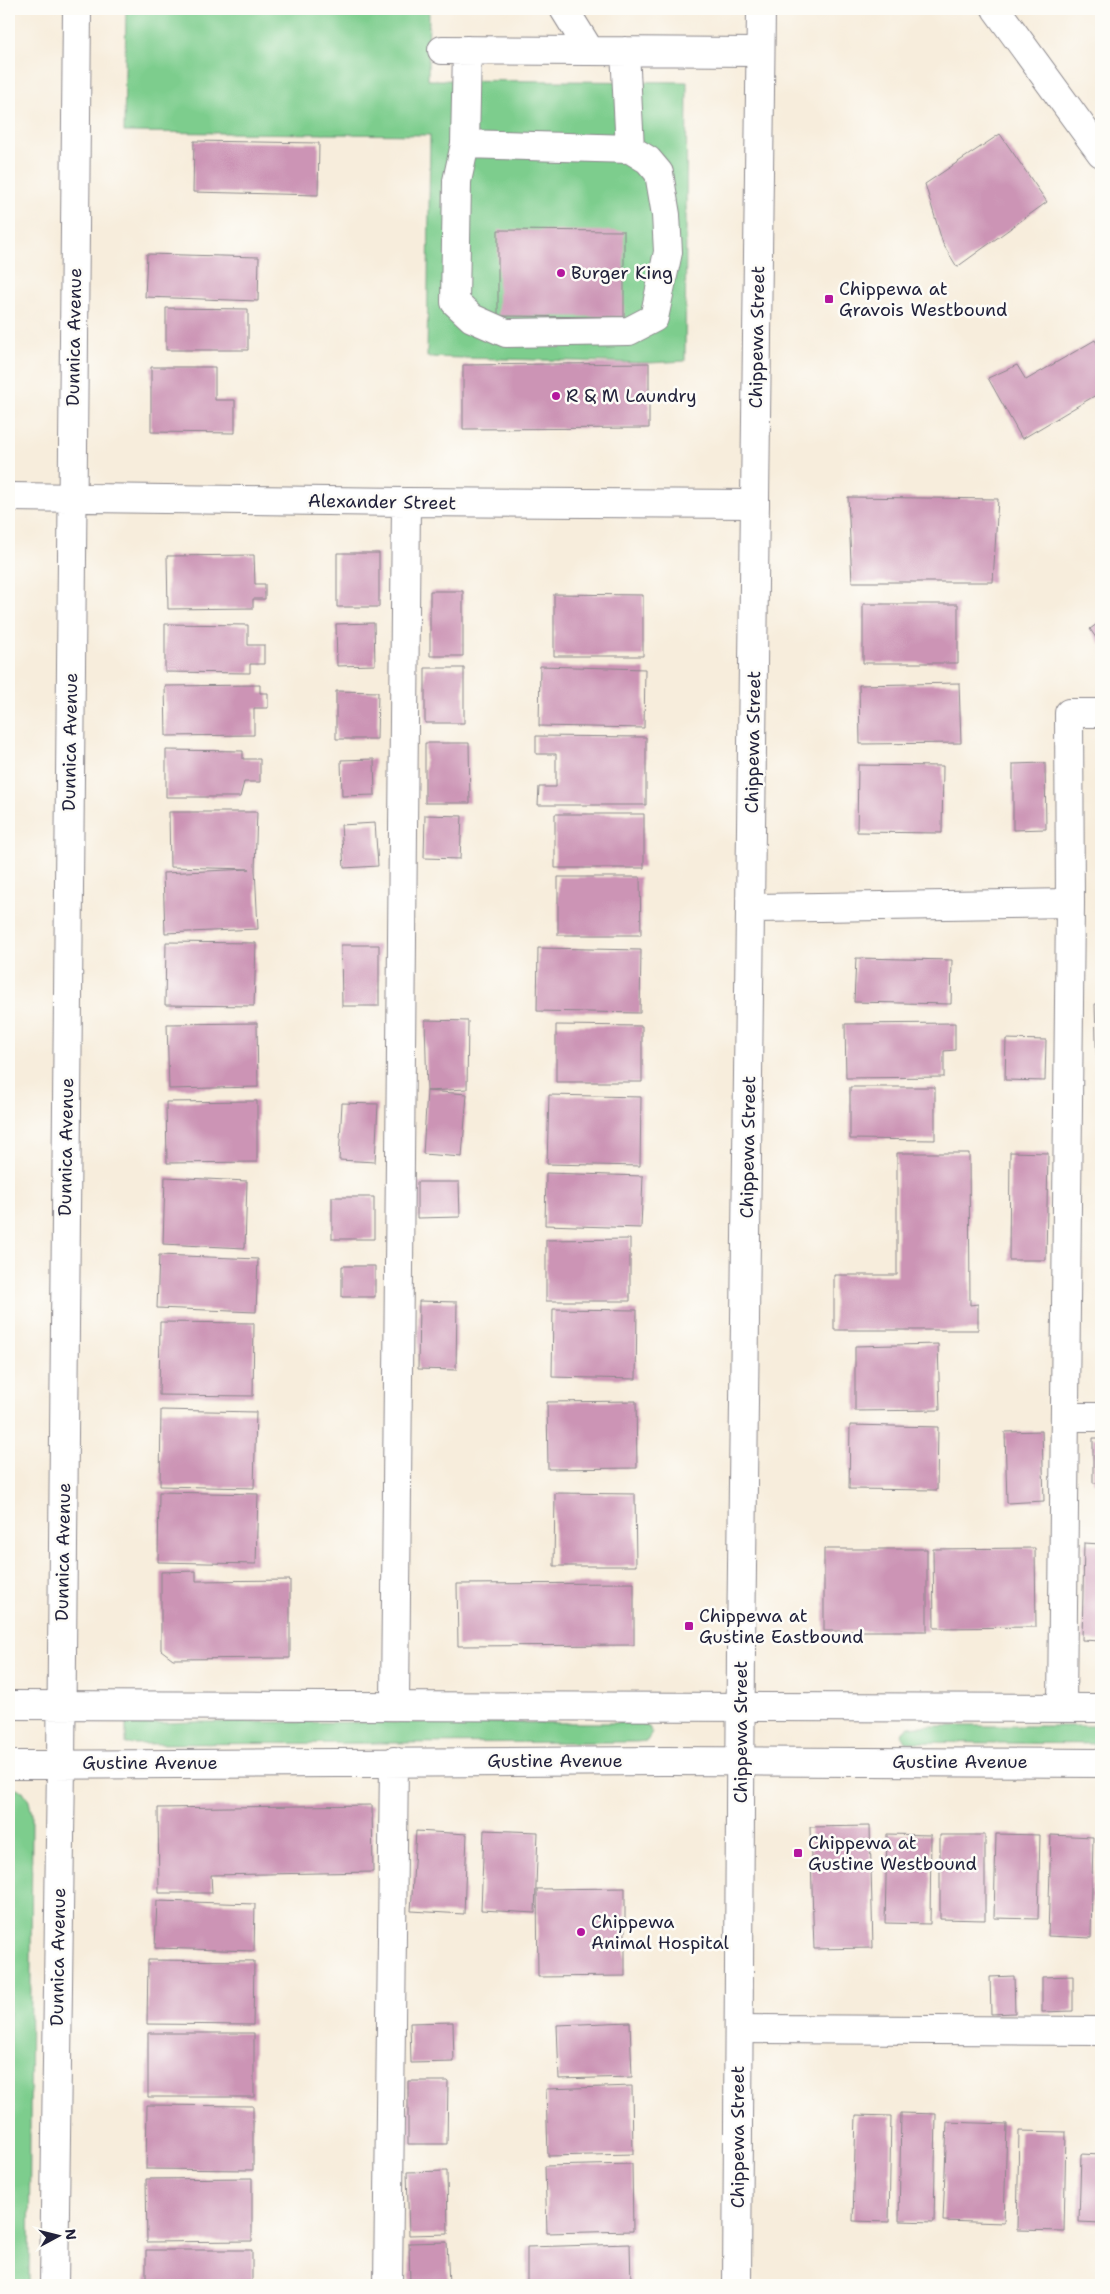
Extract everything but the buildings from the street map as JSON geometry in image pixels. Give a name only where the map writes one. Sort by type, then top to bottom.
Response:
[{"type":"street","name":"Dunnica Avenue","points":[[54,2285],[61,1764],[77,9]]},
{"type":"street","points":[[564,9],[590,51]]},
{"type":"street","name":"Chippewa Street","points":[[737,2285],[741,1707],[761,9]]},
{"type":"street","points":[[996,9],[1101,153]]},
{"type":"street","points":[[465,144],[630,149],[648,160],[659,173],[666,215],[668,252],[654,318],[629,331],[506,333],[472,318],[455,302],[457,181],[465,144],[454,50],[760,52]]},
{"type":"street","points":[[625,51],[630,149]]},
{"type":"street","name":"Alexander Street","points":[[9,497],[755,504]]},
{"type":"street","points":[[395,1705],[406,502]]},
{"type":"street","points":[[1062,1708],[1070,903],[1069,713],[1101,713]]},
{"type":"street","points":[[751,908],[1070,903]]},
{"type":"street","points":[[1065,1416],[1101,1417]]},
{"type":"street","points":[[9,1704],[1101,1708]]},
{"type":"street","points":[[388,2285],[394,1761]]},
{"type":"street","name":"Gustine Avenue","points":[[9,1764],[394,1761],[1101,1763]]},
{"type":"street","points":[[739,2029],[1101,2031]]},
{"type":"green space","points":[[126,9],[429,9],[428,80],[687,82],[685,361],[649,363],[427,357],[430,135],[124,132]]},
{"type":"green space","points":[[195,1722],[638,1723],[649,1727],[652,1733],[647,1741],[636,1742],[126,1744],[126,1724]]},
{"type":"green space","points":[[1101,1726],[1101,1744],[905,1742],[902,1736],[903,1731],[909,1727]]},
{"type":"green space","points":[[9,1787],[23,1791],[29,1801],[32,1814],[29,2285],[9,2285]]},
{"type":"place","name":"Burger King","points":[[561,273]]},
{"type":"place","name":"Chippewa at Gravois Westbound","points":[[829,299]]},
{"type":"place","name":"R & M Laundry","points":[[556,396]]},
{"type":"place","name":"Chippewa at Gustine Eastbound","points":[[689,1626]]},
{"type":"place","name":"Chippewa at Gustine Westbound","points":[[798,1853]]},
{"type":"place","name":"Chippewa Animal Hospital","points":[[581,1932]]}]
